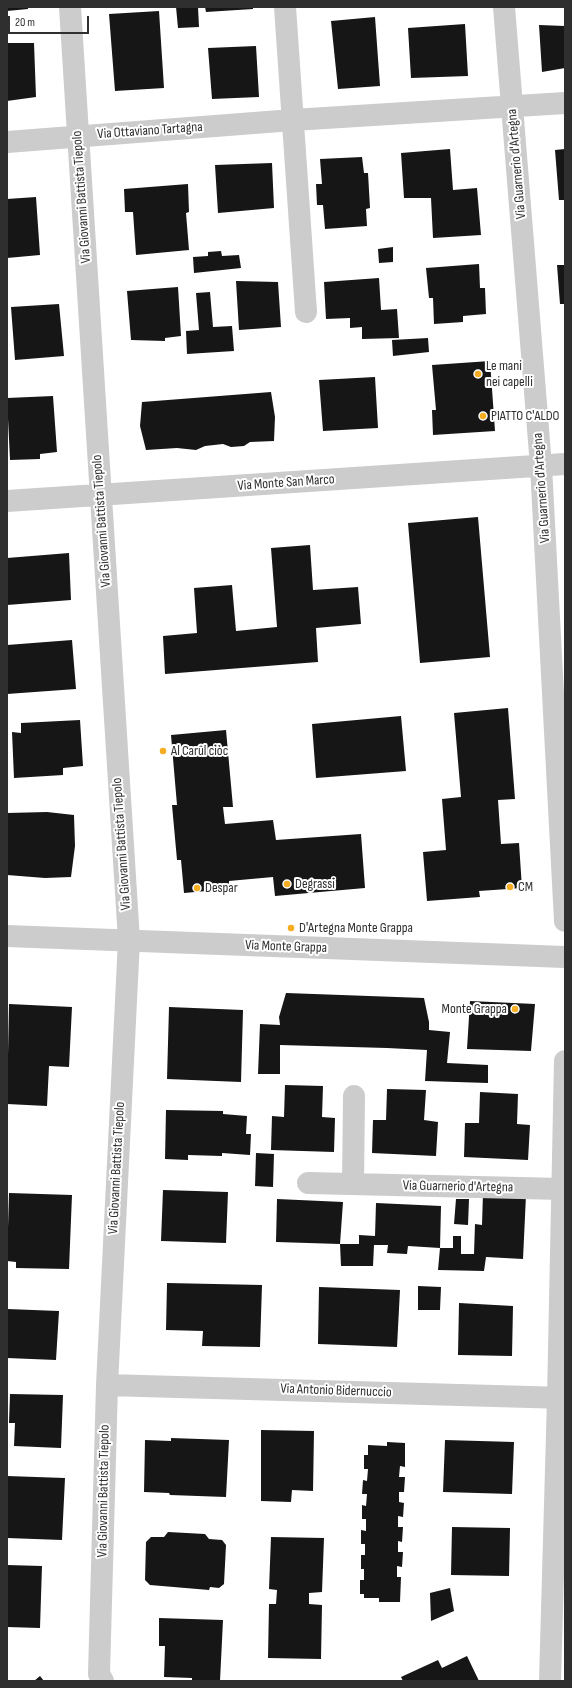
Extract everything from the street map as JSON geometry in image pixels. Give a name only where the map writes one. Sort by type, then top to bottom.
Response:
[{"type":"street","name":"Via Giovanni Battista Tiepolo","points":[[70,7],[129,940],[107,1385],[99,1674],[103,1681]]},
{"type":"street","points":[[285,7],[306,312]]},
{"type":"street","name":"Via Guarnerio d'Artegna","points":[[504,7],[542,466],[565,921]]},
{"type":"street","name":"Via Ottaviano Tartagna","points":[[7,142],[293,120],[565,103]]},
{"type":"street","name":"Via Monte San Marco","points":[[7,501],[565,464]]},
{"type":"street","name":"Via Monte Grappa","points":[[7,936],[565,957]]},
{"type":"street","points":[[550,1681],[562,1398],[562,1189],[565,1061]]},
{"type":"street","points":[[353,1184],[354,1096]]},
{"type":"street","name":"Via Guarnerio d'Artegna","points":[[308,1183],[562,1189]]},
{"type":"street","name":"Via Antonio Bidernuccio","points":[[107,1385],[562,1398]]},
{"type":"building","points":[[7,7],[28,7],[28,9],[7,11]]},
{"type":"building","points":[[176,7],[198,7],[199,27],[178,28]]},
{"type":"building","points":[[205,7],[253,7],[253,9],[206,12]]},
{"type":"building","points":[[159,11],[164,88],[115,91],[109,14]]},
{"type":"building","points":[[375,17],[380,86],[338,89],[331,21]]},
{"type":"building","points":[[465,24],[468,76],[411,78],[408,28]]},
{"type":"building","points":[[539,25],[565,26],[565,68],[542,72]]},
{"type":"building","points":[[7,43],[34,43],[36,97],[7,101]]},
{"type":"building","points":[[256,46],[259,97],[212,99],[208,48]]},
{"type":"building","points":[[450,149],[453,190],[477,188],[481,235],[433,238],[431,198],[404,198],[401,153]]},
{"type":"building","points":[[565,149],[565,200],[559,200],[555,150]]},
{"type":"building","points":[[362,157],[364,173],[368,173],[370,208],[366,209],[367,226],[325,229],[323,205],[317,205],[316,184],[322,184],[320,159]]},
{"type":"building","points":[[272,163],[274,208],[218,213],[215,165]]},
{"type":"building","points":[[188,184],[189,212],[186,213],[189,250],[136,255],[133,212],[125,212],[124,189]]},
{"type":"building","points":[[36,197],[40,255],[7,258],[7,199]]},
{"type":"building","points":[[393,247],[393,262],[379,263],[378,249]]},
{"type":"building","points":[[221,251],[222,256],[239,255],[241,268],[194,273],[193,257],[208,256],[208,252]]},
{"type":"building","points":[[479,264],[480,288],[485,288],[486,314],[463,316],[463,322],[434,324],[433,298],[429,298],[426,268]]},
{"type":"building","points":[[557,265],[565,265],[565,304],[560,304]]},
{"type":"building","points":[[379,278],[381,310],[397,309],[399,338],[362,339],[362,327],[350,328],[350,318],[326,319],[324,282]]},
{"type":"building","points":[[236,281],[278,282],[281,327],[239,330]]},
{"type":"building","points":[[178,287],[181,336],[165,338],[165,341],[131,340],[127,291]]},
{"type":"building","points":[[210,292],[213,327],[232,326],[234,351],[187,354],[186,331],[199,330],[196,293]]},
{"type":"building","points":[[59,304],[64,356],[15,360],[11,307]]},
{"type":"building","points":[[428,338],[429,352],[393,356],[392,340]]},
{"type":"building","points":[[490,361],[495,431],[433,435],[432,410],[436,410],[432,365]]},
{"type":"building","points":[[375,377],[378,428],[323,431],[319,380]]},
{"type":"building","points":[[271,392],[275,417],[274,441],[250,442],[244,446],[231,447],[223,444],[205,446],[196,450],[177,448],[146,450],[140,426],[142,402]]},
{"type":"building","points":[[53,396],[57,452],[40,454],[40,459],[10,460],[7,398]]},
{"type":"building","points":[[478,517],[490,657],[420,663],[408,523]]},
{"type":"building","points":[[310,545],[313,590],[358,587],[361,624],[316,628],[318,662],[165,674],[163,636],[197,633],[194,588],[232,585],[236,631],[277,627],[271,548]]},
{"type":"building","points":[[69,553],[71,600],[7,605],[7,558]]},
{"type":"building","points":[[72,640],[76,689],[7,694],[7,645]]},
{"type":"building","points":[[508,708],[515,799],[498,800],[501,844],[519,843],[522,888],[479,891],[480,897],[427,901],[423,852],[446,850],[442,799],[461,797],[454,713]]},
{"type":"building","points":[[401,716],[406,771],[316,778],[312,724]]},
{"type":"building","points":[[80,720],[83,766],[63,768],[63,775],[14,778],[12,732],[21,733],[21,723]]},
{"type":"building","points":[[226,730],[233,807],[223,807],[225,824],[273,820],[276,840],[361,834],[365,888],[275,896],[273,877],[229,881],[229,889],[184,893],[181,860],[177,860],[172,805],[177,805],[171,735]]},
{"type":"building","points":[[47,812],[74,815],[75,846],[71,877],[45,878],[7,875],[7,813]]},
{"type":"building","points":[[286,993],[424,998],[429,1022],[429,1030],[450,1032],[447,1063],[488,1065],[488,1083],[425,1081],[427,1050],[387,1048],[280,1045],[280,1074],[258,1074],[260,1024],[280,1025],[279,1017]]},
{"type":"building","points":[[470,1001],[535,1004],[531,1051],[467,1049]]},
{"type":"building","points":[[9,1004],[72,1007],[69,1067],[49,1066],[47,1106],[7,1104]]},
{"type":"building","points":[[169,1007],[243,1010],[241,1082],[167,1079]]},
{"type":"building","points":[[285,1085],[323,1086],[322,1117],[335,1118],[334,1152],[271,1150],[272,1116],[284,1117]]},
{"type":"building","points":[[387,1089],[426,1090],[424,1120],[438,1122],[436,1156],[372,1153],[373,1120],[386,1120]]},
{"type":"building","points":[[480,1092],[518,1094],[517,1124],[530,1125],[528,1160],[464,1157],[465,1123],[479,1123]]},
{"type":"building","points":[[166,1110],[223,1111],[223,1114],[247,1116],[246,1134],[251,1134],[250,1155],[222,1153],[222,1156],[188,1155],[188,1160],[165,1159]]},
{"type":"building","points":[[256,1153],[274,1154],[273,1187],[255,1186]]},
{"type":"building","points":[[163,1190],[228,1192],[226,1243],[161,1241]]},
{"type":"building","points":[[9,1193],[72,1195],[69,1269],[16,1268],[16,1262],[7,1261]]},
{"type":"building","points":[[483,1193],[526,1195],[523,1259],[486,1257],[484,1271],[438,1270],[440,1248],[453,1248],[453,1236],[461,1236],[461,1254],[474,1254],[475,1224],[482,1225]]},
{"type":"building","points":[[277,1199],[343,1202],[340,1244],[276,1242]]},
{"type":"building","points":[[456,1199],[469,1199],[468,1225],[454,1224]]},
{"type":"building","points":[[376,1203],[441,1206],[440,1248],[408,1246],[407,1254],[387,1253],[388,1245],[374,1245],[373,1266],[341,1266],[340,1244],[359,1244],[359,1235],[375,1236]]},
{"type":"building","points":[[167,1283],[262,1285],[260,1347],[202,1346],[203,1331],[166,1330]]},
{"type":"building","points":[[418,1286],[441,1287],[440,1310],[418,1310]]},
{"type":"building","points":[[319,1287],[400,1290],[397,1347],[318,1344]]},
{"type":"building","points":[[459,1303],[513,1306],[512,1356],[458,1355]]},
{"type":"building","points":[[7,1309],[59,1311],[56,1360],[7,1358]]},
{"type":"building","points":[[10,1394],[63,1395],[61,1448],[14,1446],[15,1423],[9,1423]]},
{"type":"building","points":[[261,1430],[314,1431],[313,1491],[292,1490],[291,1502],[261,1501]]},
{"type":"building","points":[[171,1438],[229,1440],[226,1497],[170,1495],[169,1493],[144,1492],[145,1440],[171,1441]]},
{"type":"building","points":[[445,1440],[514,1442],[512,1494],[443,1492]]},
{"type":"building","points":[[387,1442],[405,1443],[405,1467],[400,1466],[399,1477],[405,1477],[404,1492],[399,1492],[399,1502],[404,1503],[403,1517],[398,1516],[398,1527],[403,1527],[402,1542],[398,1541],[398,1552],[403,1552],[402,1567],[397,1566],[397,1577],[401,1577],[400,1602],[379,1602],[379,1598],[364,1598],[364,1594],[360,1594],[360,1580],[364,1580],[364,1569],[361,1569],[361,1555],[365,1555],[365,1544],[361,1544],[361,1530],[366,1531],[366,1519],[362,1519],[362,1505],[366,1506],[367,1494],[362,1494],[363,1480],[367,1481],[368,1469],[364,1469],[364,1455],[368,1455],[368,1445],[387,1446]]},
{"type":"building","points":[[7,1476],[65,1478],[62,1540],[7,1538]]},
{"type":"building","points":[[452,1527],[510,1528],[509,1576],[451,1575]]},
{"type":"building","points":[[168,1532],[205,1534],[209,1539],[222,1540],[226,1545],[224,1584],[219,1588],[210,1587],[209,1590],[150,1585],[145,1580],[146,1542],[151,1537],[164,1537]]},
{"type":"building","points":[[271,1537],[324,1538],[322,1592],[309,1593],[309,1604],[322,1605],[321,1659],[268,1658],[269,1604],[276,1604],[277,1590],[269,1589]]},
{"type":"building","points":[[7,1565],[42,1566],[40,1628],[7,1627]]},
{"type":"building","points":[[450,1588],[454,1611],[431,1621],[430,1593]]},
{"type":"building","points":[[159,1618],[223,1620],[220,1681],[192,1681],[192,1678],[164,1677],[165,1646],[159,1646]]},
{"type":"building","points":[[467,1656],[479,1681],[403,1681],[401,1677],[438,1660],[442,1668]]},
{"type":"building","points":[[40,1676],[44,1681],[34,1681]]},
{"type":"place","name":"Le mani nei capelli","points":[[478,374]]},
{"type":"place","name":"PIATTO C'ALDO","points":[[483,416]]},
{"type":"place","name":"Al Carûl ciòc","points":[[163,751]]},
{"type":"place","name":"Degrassi","points":[[287,884]]},
{"type":"place","name":"CM","points":[[510,887]]},
{"type":"place","name":"Despar","points":[[197,888]]},
{"type":"place","name":"D'Artegna Monte Grappa","points":[[291,928]]},
{"type":"place","name":"Monte Grappa","points":[[515,1009]]}]
